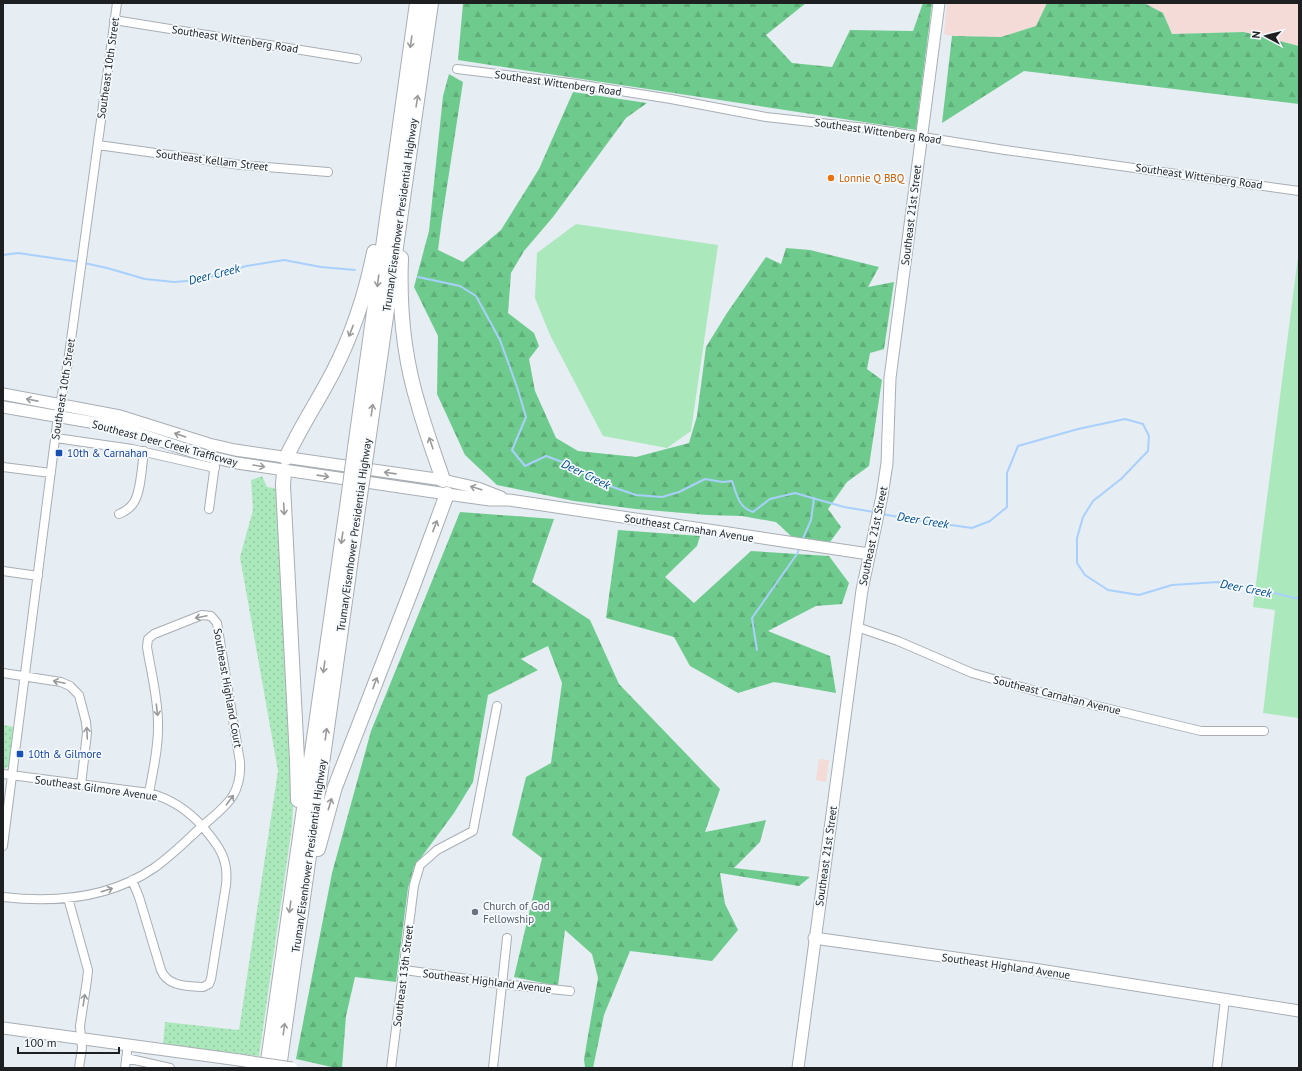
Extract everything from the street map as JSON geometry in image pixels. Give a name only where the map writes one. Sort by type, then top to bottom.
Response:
[{"type":"highway","name":"Truman/Eisenhower Presidential Highway","points":[[361,448],[416,3]]},
{"type":"highway","name":"Truman/Eisenhower Presidential Highway","points":[[267,1068],[293,889],[431,3]]},
{"type":"highway","points":[[293,889],[294,842],[298,802],[298,758],[283,485],[285,464],[300,430],[340,357],[360,308],[372,262],[385,192],[398,144]]},
{"type":"highway","points":[[404,180],[401,304],[404,344],[419,407],[443,480]]},
{"type":"highway","points":[[294,965],[307,910],[320,843],[335,787],[413,586],[446,494]]},
{"type":"highway","name":"Truman/Eisenhower Presidential Highway","points":[[279,1068],[294,965],[353,501]]},
{"type":"street","name":"Southeast 10th Street","points":[[3,846],[50,473],[84,250],[116,3]]},
{"type":"street","name":"Southeast 21st Street","points":[[798,1068],[814,938],[862,590],[888,463],[888,399],[890,378],[938,3]]},
{"type":"street","name":"Southeast Wittenberg Road","points":[[114,20],[357,59]]},
{"type":"street","name":"Southeast Wittenberg Road","points":[[457,69],[570,83],[671,99],[766,117],[866,128],[1299,191]]},
{"type":"street","name":"Southeast Kellam Street","points":[[98,144],[241,165],[328,172]]},
{"type":"street","name":"Southeast Deer Creek Trafficway","points":[[3,394],[119,427],[216,464],[285,464],[443,480]]},
{"type":"street","name":"Southeast Deer Creek Trafficway","points":[[3,407],[59,410],[120,416],[222,448],[285,464],[446,494]]},
{"type":"street","points":[[56,438],[144,451],[216,464],[209,509]]},
{"type":"street","points":[[120,514],[132,506],[136,498],[144,451]]},
{"type":"street","points":[[3,467],[50,473]]},
{"type":"street","points":[[443,480],[446,494]]},
{"type":"street","name":"Southeast Carnahan Avenue","points":[[443,480],[478,488],[509,500]]},
{"type":"street","name":"Southeast Carnahan Avenue","points":[[446,494],[490,500],[509,500],[869,554]]},
{"type":"street","points":[[3,571],[38,576]]},
{"type":"street","name":"Southeast Highland Court","points":[[149,793],[157,742],[158,710],[147,647],[148,639],[154,634],[202,616],[211,616],[217,624],[241,770],[238,785],[231,801],[202,826]]},
{"type":"street","name":"Southeast Carnahan Avenue","points":[[857,627],[898,641],[972,673],[1039,692],[1201,731],[1264,731]]},
{"type":"street","points":[[3,673],[66,683],[79,695],[87,733],[81,785]]},
{"type":"street","name":"Southeast 13th Street","points":[[391,1068],[405,970],[414,885],[420,865],[437,850],[473,831],[497,706]]},
{"type":"street","name":"Southeast Gilmore Avenue","points":[[3,774],[149,793],[166,798],[177,804],[186,810],[202,826],[217,843],[222,852],[227,874],[211,979],[206,986],[176,984],[169,981],[164,976],[139,897],[132,880]]},
{"type":"street","points":[[3,897],[33,900],[68,898],[98,893],[132,880],[154,868],[202,826]]},
{"type":"street","points":[[68,898],[88,970],[80,1026],[82,1048],[79,1068]]},
{"type":"street","points":[[493,1068],[507,938]]},
{"type":"street","name":"Southeast Highland Avenue","points":[[814,938],[1027,968],[1225,999]]},
{"type":"street","name":"Southeast Highland Avenue","points":[[405,970],[502,984],[570,991]]},
{"type":"street","points":[[1217,1068],[1225,999],[1299,1011]]},
{"type":"street","points":[[3,1028],[292,1068]]},
{"type":"street","points":[[125,1068],[128,1045]]},
{"type":"street","points":[[126,1058],[170,1068]]},
{"type":"shaded area","points":[[947,3],[1047,3],[1036,26],[1001,37],[952,36],[944,34]]},
{"type":"shaded area","points":[[1144,3],[1299,3],[1299,46],[1244,32],[1172,34],[1163,13]]},
{"type":"shaded area","points":[[819,759],[829,760],[826,782],[816,780]]},
{"type":"green space","points":[[463,3],[806,3],[766,35],[792,63],[832,67],[850,30],[913,31],[923,3],[932,3],[916,130],[458,60]]},
{"type":"green space","points":[[1047,3],[1144,3],[1163,13],[1172,34],[1244,32],[1299,46],[1299,104],[1024,71],[942,123],[952,36],[1001,37],[1036,26]]},
{"type":"green space","points":[[449,74],[463,82],[438,250],[463,262],[501,230],[539,169],[573,92],[647,103],[626,118],[553,217],[524,251],[511,273],[508,313],[534,333],[539,346],[529,359],[535,391],[556,438],[578,451],[636,457],[689,443],[697,416],[706,347],[727,313],[766,257],[781,264],[786,248],[810,250],[879,267],[868,287],[894,282],[884,349],[870,353],[867,369],[882,380],[869,466],[847,482],[828,509],[841,527],[830,542],[792,537],[776,522],[742,516],[707,515],[636,509],[574,501],[497,485],[465,455],[437,394],[438,336],[414,287],[429,231],[443,96]]},
{"type":"green space","points":[[576,224],[718,245],[691,431],[667,448],[603,436],[550,335],[535,298],[537,253]]},
{"type":"green space","points":[[1299,249],[1299,718],[1263,713],[1275,610],[1253,607]]},
{"type":"green space","points":[[262,476],[267,487],[278,489],[294,792],[292,826],[259,1056],[163,1044],[165,1022],[239,1030],[278,771],[240,557],[253,510],[251,480]]},
{"type":"green space","points":[[460,512],[554,519],[532,582],[590,620],[619,684],[720,789],[705,832],[766,820],[760,842],[734,868],[810,877],[799,886],[720,873],[725,904],[738,930],[712,961],[630,951],[604,1015],[593,1068],[585,1068],[584,1059],[598,978],[592,954],[565,930],[558,986],[514,977],[542,858],[512,835],[526,777],[551,763],[562,683],[548,646],[521,659],[538,670],[488,695],[473,782],[454,813],[414,867],[408,888],[396,982],[355,977],[346,1016],[342,1068],[296,1059],[332,873],[371,731]]},
{"type":"green space","points":[[618,530],[700,536],[697,546],[665,577],[694,603],[751,551],[829,556],[849,583],[842,604],[816,606],[768,631],[830,656],[836,693],[774,682],[738,693],[690,666],[674,637],[606,618]]},
{"type":"green space","points":[[3,725],[14,727],[9,766],[3,770]]},
{"type":"waterway","name":"Deer Creek","points":[[3,255],[18,253],[80,262]]},
{"type":"waterway","name":"Deer Creek","points":[[84,263],[145,279],[174,282],[200,280],[246,266],[284,260],[321,267],[355,270]]},
{"type":"waterway","name":"Deer Creek","points":[[418,277],[460,286],[476,296],[500,340],[526,417],[512,450],[525,466],[546,456],[576,467],[595,481],[636,495],[662,497],[679,492],[705,479],[723,482],[732,481],[741,504],[753,512],[770,499],[795,493],[844,507],[874,512]]},
{"type":"waterway","name":"Deer Creek","points":[[882,514],[972,528],[990,521],[1007,507],[1007,473],[1018,446],[1078,429],[1125,419],[1143,424],[1149,436],[1148,451],[1121,479],[1093,501],[1083,517],[1077,538],[1077,563],[1085,575],[1108,590],[1139,595],[1172,585],[1218,582],[1299,598]]},
{"type":"waterway","points":[[802,541],[811,520],[814,498]]},
{"type":"waterway","points":[[757,650],[752,618],[797,554],[800,547]]},
{"type":"place","name":"Lonnie Q BBQ","points":[[831,178]]},
{"type":"place","name":"10th & Carnahan","points":[[59,453]]},
{"type":"place","name":"10th & Gilmore","points":[[20,754]]},
{"type":"place","name":"Church of God Fellowship","points":[[475,912]]}]
